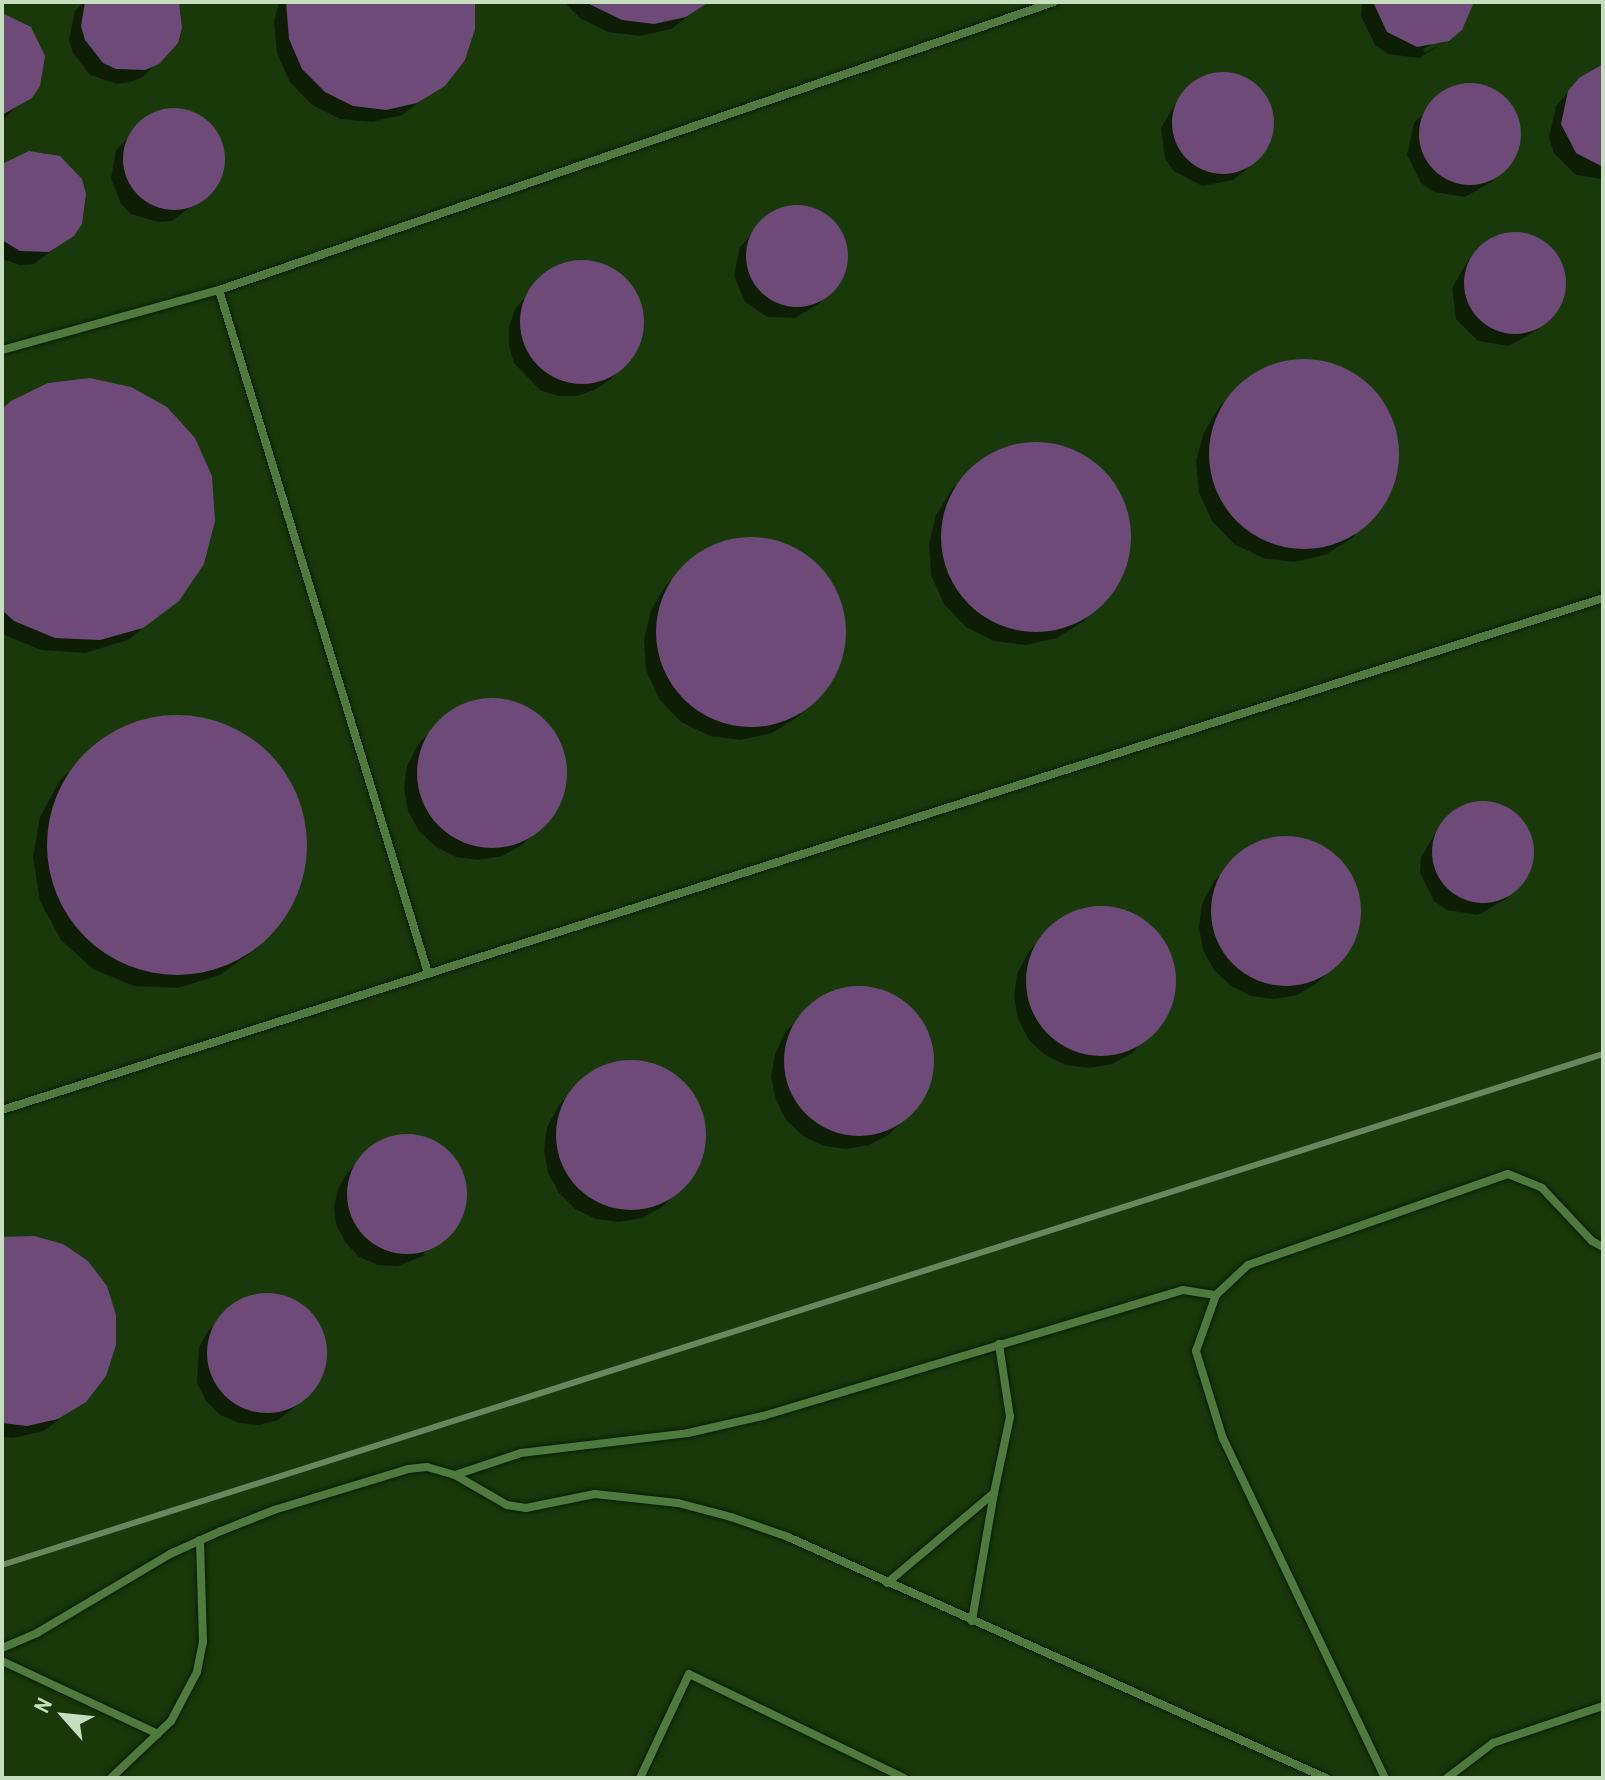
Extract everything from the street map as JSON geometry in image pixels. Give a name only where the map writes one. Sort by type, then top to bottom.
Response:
[{"type":"lane","points":[[2,350],[219,290],[1054,2]]},
{"type":"lane","points":[[219,290],[428,973]]},
{"type":"lane","points":[[2,1110],[1603,598]]},
{"type":"lane","points":[[1385,1778],[1223,1439],[1196,1351],[1216,1295],[1248,1265],[1508,1174],[1542,1188],[1592,1241],[1603,1247]]},
{"type":"lane","points":[[455,1475],[521,1453],[688,1433],[748,1420],[1183,1290],[1216,1295]]},
{"type":"lane","points":[[972,1621],[1010,1417],[999,1344]]},
{"type":"lane","points":[[2,1648],[37,1633],[170,1554],[200,1540],[274,1510],[408,1469],[427,1467],[455,1475],[507,1505],[526,1508],[595,1494],[629,1495],[717,1513],[788,1537],[1326,1778]]},
{"type":"lane","points":[[887,1583],[994,1493]]},
{"type":"lane","points":[[111,1778],[158,1734],[186,1699],[197,1672],[203,1642],[200,1540]]},
{"type":"lane","points":[[2,1661],[158,1734]]},
{"type":"lane","points":[[640,1778],[689,1674],[904,1778]]},
{"type":"lane","points":[[1447,1778],[1493,1743],[1603,1706]]},
{"type":"building","points":[[85,2],[179,2],[182,28],[178,43],[159,64],[145,70],[116,69],[103,63],[85,40],[81,26]]},
{"type":"building","points":[[286,2],[475,2],[475,29],[465,60],[445,86],[417,103],[386,110],[353,106],[325,92],[302,69],[289,39]]},
{"type":"building","points":[[585,2],[709,2],[686,17],[654,24],[622,20]]},
{"type":"building","points":[[1373,2],[1474,2],[1462,30],[1449,41],[1417,47],[1387,32]]},
{"type":"building","points":[[2,13],[31,27],[45,56],[40,86],[32,98],[2,115]]},
{"type":"building","points":[[1603,64],[1603,167],[1576,153],[1561,124],[1568,91],[1579,78]]},
{"type":"building","points":[[1223,72],[1242,76],[1259,87],[1270,104],[1274,123],[1270,142],[1259,159],[1242,170],[1223,174],[1204,170],[1187,159],[1176,142],[1172,123],[1176,104],[1187,87],[1204,76]]},
{"type":"building","points":[[1470,83],[1489,87],[1506,98],[1517,115],[1521,134],[1517,153],[1506,170],[1489,181],[1470,185],[1451,181],[1434,170],[1423,153],[1419,134],[1423,115],[1434,98],[1451,87]]},
{"type":"building","points":[[174,108],[193,112],[210,123],[221,140],[225,159],[221,178],[210,195],[193,206],[174,210],[155,206],[138,195],[127,178],[123,159],[127,140],[138,123],[155,112]]},
{"type":"building","points":[[29,151],[60,156],[82,179],[86,194],[82,224],[74,236],[49,252],[20,251],[2,240],[2,164]]},
{"type":"building","points":[[797,205],[816,209],[833,220],[844,237],[848,256],[844,275],[833,292],[816,303],[797,307],[778,303],[761,292],[750,275],[746,256],[750,237],[761,220],[778,209]]},
{"type":"building","points":[[1515,232],[1534,236],[1551,247],[1562,264],[1566,283],[1562,302],[1551,319],[1534,330],[1515,334],[1496,330],[1479,319],[1468,302],[1464,283],[1468,264],[1479,247],[1496,236]]},
{"type":"building","points":[[582,260],[606,265],[626,278],[639,298],[644,322],[639,346],[626,366],[606,379],[582,384],[558,379],[538,366],[525,346],[520,322],[525,298],[538,278],[558,265]]},
{"type":"building","points":[[1304,359],[1340,367],[1357,375],[1371,387],[1383,401],[1391,418],[1399,454],[1391,490],[1383,507],[1371,521],[1357,533],[1340,541],[1304,549],[1268,541],[1251,533],[1237,521],[1225,507],[1217,490],[1209,454],[1217,418],[1225,401],[1237,387],[1251,375],[1268,367]]},
{"type":"building","points":[[90,378],[131,387],[167,407],[195,438],[212,476],[215,521],[204,564],[179,601],[143,628],[100,640],[55,638],[14,621],[2,610],[2,409],[11,401],[48,383]]},
{"type":"building","points":[[1036,442],[1072,450],[1089,458],[1103,470],[1115,484],[1123,501],[1131,537],[1123,573],[1115,590],[1103,604],[1089,616],[1072,624],[1036,632],[1000,624],[983,616],[969,604],[957,590],[949,573],[941,537],[949,501],[957,484],[969,470],[983,458],[1000,450]]},
{"type":"building","points":[[751,537],[787,545],[804,553],[818,565],[830,579],[838,596],[846,632],[838,668],[830,685],[818,699],[804,711],[787,719],[751,727],[715,719],[698,711],[684,699],[672,685],[664,668],[656,632],[664,596],[672,579],[684,565],[698,553],[715,545]]},
{"type":"building","points":[[492,698],[521,704],[545,720],[561,744],[567,773],[561,802],[545,826],[521,842],[492,848],[463,842],[439,826],[423,802],[417,773],[423,744],[439,720],[463,704]]},
{"type":"building","points":[[164,715],[190,715],[215,720],[238,730],[260,744],[278,762],[302,807],[307,845],[302,883],[292,906],[278,928],[260,946],[215,970],[190,975],[164,975],[139,970],[116,960],[94,946],[76,928],[52,883],[47,858],[47,832],[52,807],[62,784],[76,762],[94,744],[139,720]]},
{"type":"building","points":[[1483,801],[1502,805],[1519,816],[1530,833],[1534,852],[1530,871],[1519,888],[1502,899],[1483,903],[1464,899],[1447,888],[1436,871],[1432,852],[1436,833],[1447,816],[1464,805]]},
{"type":"building","points":[[1286,836],[1315,842],[1339,858],[1355,882],[1361,911],[1355,940],[1339,964],[1315,980],[1286,986],[1257,980],[1233,964],[1217,940],[1211,911],[1217,882],[1233,858],[1257,842]]},
{"type":"building","points":[[1101,906],[1130,912],[1154,928],[1170,952],[1176,981],[1170,1010],[1154,1034],[1130,1050],[1101,1056],[1072,1050],[1048,1034],[1032,1010],[1026,981],[1032,952],[1048,928],[1072,912]]},
{"type":"building","points":[[859,986],[888,992],[912,1008],[928,1032],[934,1061],[928,1090],[912,1114],[888,1130],[859,1136],[830,1130],[806,1114],[790,1090],[784,1061],[790,1032],[806,1008],[830,992]]},
{"type":"building","points":[[631,1060],[660,1066],[684,1082],[700,1106],[706,1135],[700,1164],[684,1188],[660,1204],[631,1210],[602,1204],[578,1188],[562,1164],[556,1135],[562,1106],[578,1082],[602,1066]]},
{"type":"building","points":[[407,1134],[430,1139],[449,1152],[462,1171],[467,1194],[462,1217],[449,1236],[430,1249],[407,1254],[384,1249],[365,1236],[352,1217],[347,1194],[352,1171],[365,1152],[384,1139]]},
{"type":"building","points":[[34,1236],[63,1244],[88,1261],[107,1286],[116,1315],[116,1345],[106,1376],[86,1402],[58,1419],[27,1426],[2,1423],[2,1237]]},
{"type":"building","points":[[267,1293],[290,1298],[309,1311],[322,1330],[327,1353],[322,1376],[309,1395],[290,1408],[267,1413],[244,1408],[225,1395],[212,1376],[207,1353],[212,1330],[225,1311],[244,1298]]},
{"type":"railway","points":[[2,1565],[1603,1054]]}]
